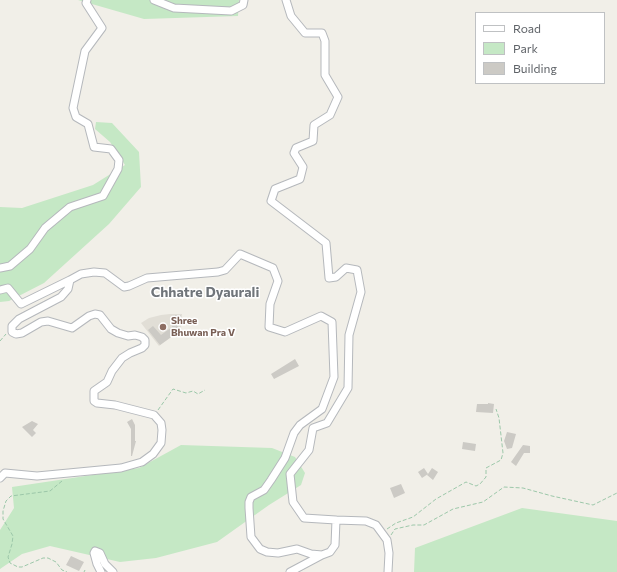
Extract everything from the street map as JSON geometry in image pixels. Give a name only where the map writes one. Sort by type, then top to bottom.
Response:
[{"type":"street","points":[[0,268],[10,266],[30,249],[45,228],[70,208],[103,196],[118,169],[119,160],[111,150],[94,147],[88,124],[76,117],[73,108],[85,51],[102,28],[86,3],[87,0]]},
{"type":"street","points":[[154,0],[174,8],[231,11],[243,5],[244,0]]},
{"type":"street","points":[[286,0],[291,16],[305,33],[322,33],[325,41],[325,75],[338,97],[330,115],[314,125],[313,141],[296,148],[294,153],[303,167],[300,179],[275,189],[271,201],[326,242],[329,278],[336,277],[346,268],[357,270],[361,292],[349,335],[348,388],[327,423],[313,428],[309,450],[290,474],[293,502],[304,518],[366,521],[376,525],[386,538],[389,553],[388,572]]},
{"type":"street","points":[[0,290],[8,288],[21,304],[82,274],[94,272],[105,273],[114,278],[124,287],[147,278],[218,272],[225,270],[240,254],[273,268],[278,281],[270,304],[269,327],[286,332],[322,316],[332,322],[334,377],[322,409],[300,425],[294,433],[285,458],[271,480],[264,490],[252,497],[249,502],[251,537],[260,549],[267,552],[278,553],[297,549],[312,554],[322,555]]},
{"type":"street","points":[[0,478],[5,473],[37,476],[121,468],[142,462],[153,454],[161,443],[161,423],[154,415],[115,405],[97,403],[94,401],[94,391],[107,382],[112,371],[122,358],[145,345],[145,340],[142,337],[135,335],[128,336],[118,333],[111,329],[100,315],[95,314],[89,316],[72,328],[48,321],[41,322],[22,333],[16,334],[12,332],[12,326],[19,319],[61,296],[68,289],[70,280]]},
{"type":"street","points":[[290,572],[330,552],[334,545],[336,520]]},
{"type":"street","points":[[101,572],[97,564],[94,553],[95,551],[100,553],[105,564],[113,572]]},
{"type":"path","points":[[0,341],[4,335],[12,332]]},
{"type":"path","points":[[154,415],[173,388],[186,393],[194,391],[198,394],[205,390]]},
{"type":"path","points":[[386,538],[387,528],[391,525],[413,517],[436,499],[466,482],[476,486],[480,484],[486,477],[486,468],[501,460],[503,453],[499,418],[496,409]]},
{"type":"path","points":[[67,572],[62,570],[56,562],[48,558],[43,558],[22,567],[18,567],[10,563],[8,556],[13,536],[3,519],[3,510],[6,501],[11,496],[50,491],[72,473]]},
{"type":"path","points":[[386,538],[395,529],[413,525],[424,525],[453,509],[483,502],[504,487],[523,488],[593,505],[617,493]]},
{"type":"shaded area","name":"Shree Bhuwan Pra V","points":[[170,314],[182,314],[181,330],[159,346],[141,323],[149,318]]},
{"type":"green space","points":[[78,0],[239,0],[238,16],[144,19]]},
{"type":"green space","points":[[96,122],[112,123],[139,152],[141,187],[109,224],[44,283],[9,301],[0,302],[0,207],[22,208],[93,185],[125,165],[110,142],[95,129]]},
{"type":"green space","points":[[181,445],[272,448],[295,457],[305,473],[301,485],[269,505],[217,542],[156,558],[120,562],[50,546],[22,554],[0,569],[0,530],[14,508],[12,487],[139,468]]},
{"type":"green space","points":[[522,508],[617,521],[617,572],[414,572],[415,548]]},
{"type":"building","points":[[173,315],[181,315],[181,322],[174,322],[181,330],[160,345],[148,330],[153,326],[161,335],[172,327]]},
{"type":"building","points":[[295,359],[299,366],[274,379],[271,374]]},
{"type":"building","points":[[477,404],[494,404],[493,413],[476,412]]},
{"type":"building","points":[[132,419],[135,425],[136,441],[131,456],[131,429],[127,422]]},
{"type":"building","points":[[32,421],[38,424],[33,430],[36,433],[32,437],[22,427]]},
{"type":"building","points":[[507,432],[516,434],[512,448],[507,449],[504,441]]},
{"type":"building","points":[[463,442],[476,444],[475,451],[462,449]]},
{"type":"building","points":[[523,445],[530,446],[530,453],[524,453],[516,466],[511,462]]},
{"type":"building","points":[[424,468],[428,474],[422,478],[418,472]]},
{"type":"building","points":[[432,468],[438,472],[433,480],[427,475]]},
{"type":"building","points":[[401,484],[405,493],[394,498],[390,488]]},
{"type":"building","points":[[71,556],[84,562],[79,571],[66,565]]},
{"type":"place","name":"Shree Bhuwan Pra V","points":[[163,327]]},
{"type":"district","name":"Chhatre Dyaurali","points":[[205,292]]}]
